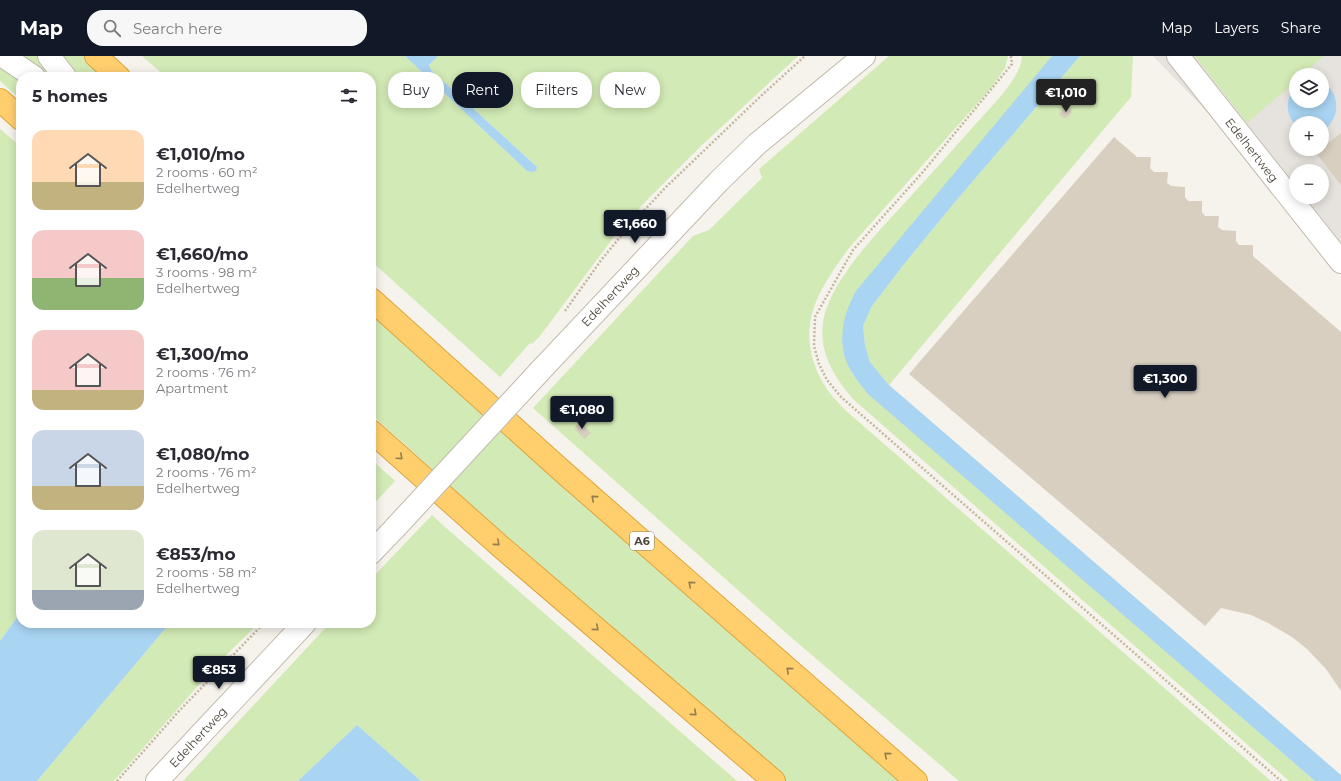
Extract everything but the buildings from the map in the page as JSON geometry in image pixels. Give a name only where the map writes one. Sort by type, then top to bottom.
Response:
[{"type":"highway","points":[[96,56],[114,72]]},
{"type":"highway","points":[[0,100],[16,114]]},
{"type":"highway","name":"A6","points":[[376,303],[561,470],[916,781]]},
{"type":"highway","points":[[376,435],[500,546],[774,781]]},
{"type":"street","points":[[3,56],[27,72]]},
{"type":"street","points":[[49,56],[61,72]]},
{"type":"street","name":"Edelhertweg","points":[[376,548],[540,370],[719,181],[763,139],[864,56]]},
{"type":"street","name":"Edelhertweg","points":[[1178,56],[1341,262]]},
{"type":"street","points":[[376,308],[400,324]]},
{"type":"street","name":"Edelhertweg","points":[[157,781],[300,628]]},
{"type":"path","name":"Edelhertweg","points":[[562,315],[602,258],[626,230],[712,142],[805,56]]},
{"type":"path","points":[[1011,56],[1012,64],[988,96],[853,250],[815,317],[814,346],[819,364],[827,380],[841,397],[1281,781]]},
{"type":"path","points":[[117,781],[179,711],[259,628]]},
{"type":"shaded area","points":[[1153,56],[1341,56],[1341,250],[1296,204],[1329,204],[1329,164],[1289,164],[1289,196]]},
{"type":"green space","points":[[0,56],[84,56],[102,72],[16,72],[16,95],[0,81]]},
{"type":"green space","points":[[142,56],[405,56],[422,72],[388,72],[388,108],[444,108],[444,93],[452,100],[452,108],[460,108],[527,171],[532,172],[537,167],[473,108],[513,108],[513,72],[452,72],[452,89],[444,82],[444,72],[433,72],[431,70],[429,65],[438,56],[798,56],[701,146],[646,201],[616,234],[540,336],[532,344],[530,343],[500,377],[376,265],[376,72],[160,72]]},
{"type":"green space","points":[[889,56],[1008,56],[1005,68],[991,88],[849,248],[827,280],[813,311],[810,328],[810,345],[814,363],[823,383],[844,409],[1271,781],[959,781],[785,632],[533,408],[693,236],[709,230],[762,178],[759,169]]},
{"type":"green space","points":[[1022,56],[1052,56],[842,346],[852,373],[869,394],[1315,781],[1289,781],[854,400],[839,382],[828,362],[822,329],[829,301],[838,285],[861,252],[1001,96],[1017,73]]},
{"type":"green space","points":[[1080,56],[1133,56],[1131,97],[889,385],[870,362],[865,345],[863,326],[872,306],[955,202]]},
{"type":"green space","points":[[1195,56],[1324,56],[1310,68],[1289,68],[1289,87],[1247,123]]},
{"type":"green space","points":[[0,129],[16,143],[16,619],[0,641]]},
{"type":"green space","points":[[376,315],[904,781],[781,781],[376,419]]},
{"type":"green space","points":[[376,464],[395,481],[376,502]]},
{"type":"green space","points":[[432,515],[737,781],[421,781],[357,725],[298,781],[183,781],[325,628],[376,628],[376,574]]},
{"type":"green space","points":[[166,628],[254,628],[220,661],[114,781],[37,781]]},
{"type":"water","points":[[405,56],[438,56],[429,65],[433,72],[422,72]]},
{"type":"water","points":[[1052,56],[1080,56],[955,202],[872,306],[863,326],[865,345],[870,362],[889,385],[1341,775],[1341,781],[1315,781],[868,394],[847,364],[842,343],[842,332],[847,311],[856,291]]},
{"type":"water","points":[[444,82],[452,89],[452,100],[444,93]]},
{"type":"water","points":[[1329,88],[1333,92],[1336,106],[1333,120],[1329,125],[1329,116],[1290,116],[1288,111],[1289,98],[1289,108],[1329,108]]},
{"type":"water","points":[[460,108],[473,108],[537,167],[536,171],[527,171]]},
{"type":"water","points":[[16,619],[16,628],[166,628],[37,781],[0,781],[0,641]]},
{"type":"water","points":[[357,725],[421,781],[298,781]]}]
